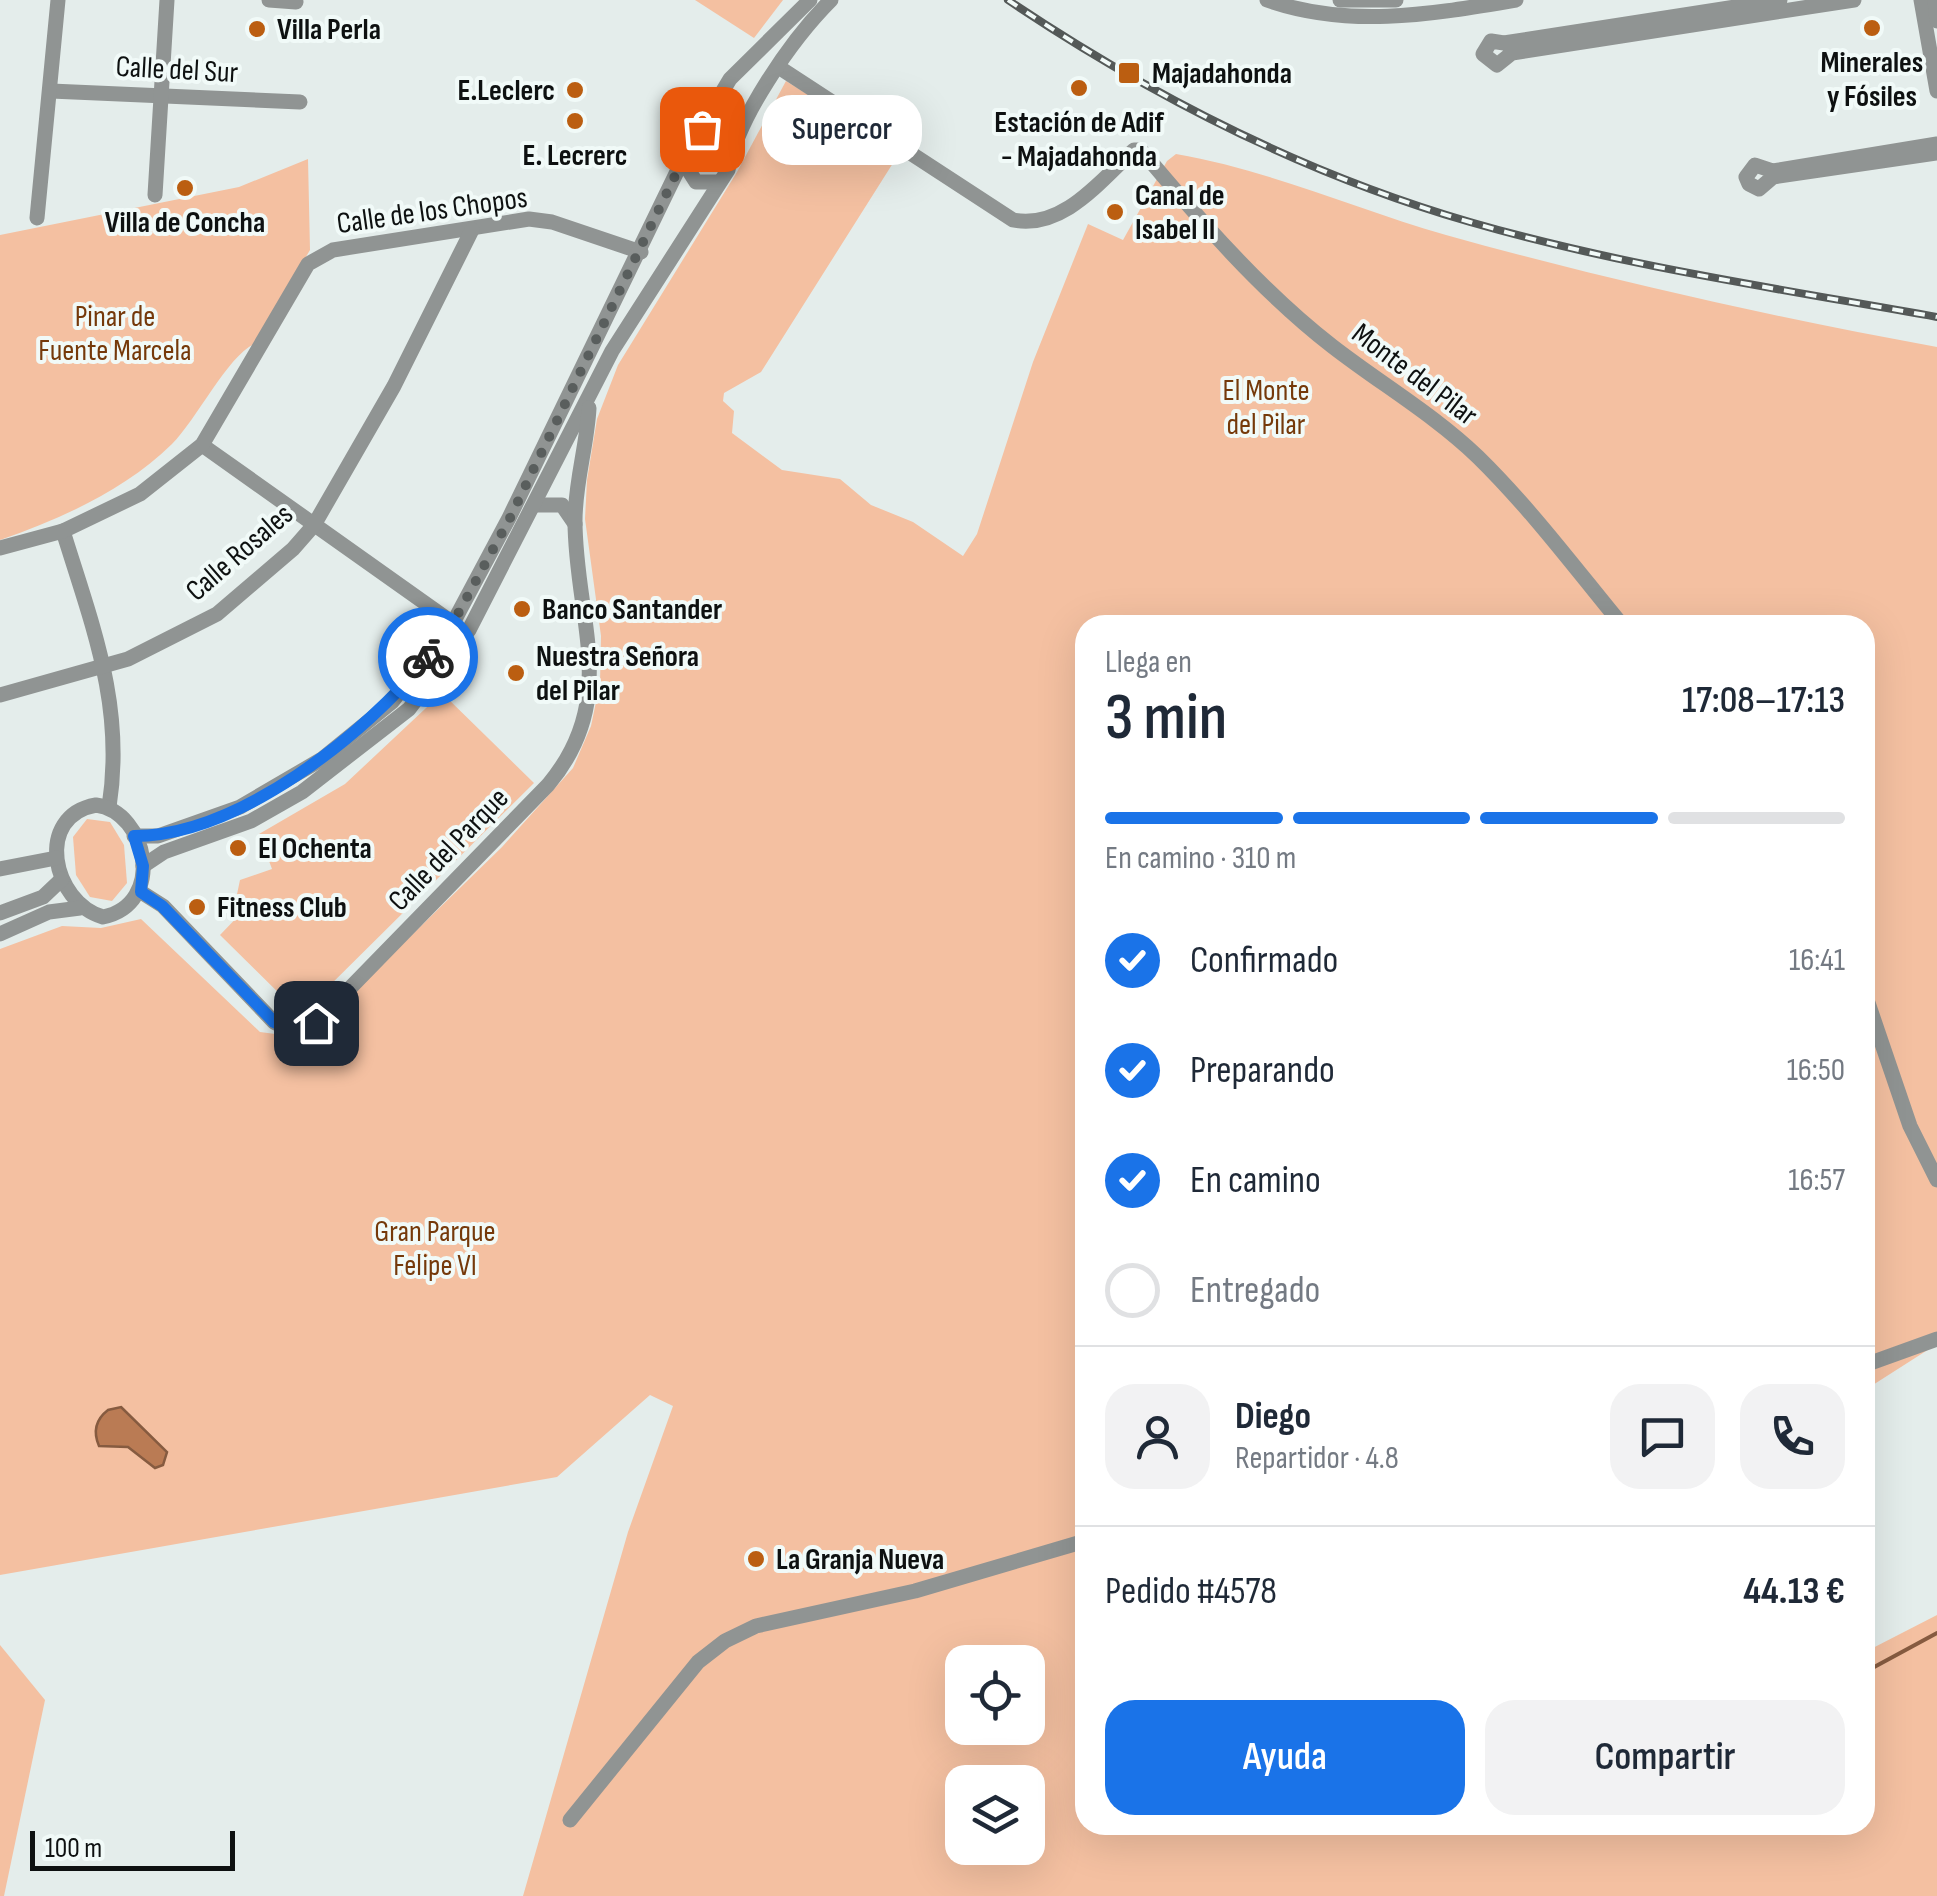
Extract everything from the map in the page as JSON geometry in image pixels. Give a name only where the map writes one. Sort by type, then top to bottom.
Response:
[{"type":"street","points":[[38,218],[58,0]]},
{"type":"street","points":[[155,195],[167,0]]},
{"type":"street","points":[[269,0],[296,2]]},
{"type":"street","points":[[134,836],[158,836],[240,807],[322,758],[392,702],[453,623],[730,79],[810,0]]},
{"type":"street","points":[[143,866],[164,852],[250,821],[302,792],[409,709],[470,630],[589,394],[728,170],[729,155],[780,68],[831,0]]},
{"type":"street","points":[[1267,0],[1335,17],[1375,18],[1516,0]]},
{"type":"street","points":[[1340,0],[1396,0]]},
{"type":"street","points":[[1780,0],[1504,43],[1492,40],[1483,54],[1486,61],[1496,65],[1512,53],[1854,0]]},
{"type":"street","points":[[1921,0],[1937,91]]},
{"type":"street","points":[[1935,0],[1937,22]]},
{"type":"street","name":"Monte del Pilar","points":[[780,68],[1013,220],[1028,223],[1050,218],[1138,148],[1303,322],[1413,402],[1476,455],[1535,517],[1614,615]]},
{"type":"street","name":"Calle del Sur","points":[[51,91],[300,102]]},
{"type":"street","points":[[696,142],[716,141],[729,155]]},
{"type":"street","points":[[1937,144],[1773,170],[1755,165],[1746,176],[1749,184],[1759,188],[1773,177],[1937,153]]},
{"type":"street","points":[[684,163],[696,182],[718,182]]},
{"type":"street","name":"Calle de los Chopos","points":[[0,548],[63,530],[140,494],[202,445],[308,264],[332,250],[530,219],[552,222],[641,252]]},
{"type":"street","name":"Calle Rosales","points":[[0,694],[106,668],[217,614],[314,525],[394,386],[472,230]]},
{"type":"street","name":"Calle del Parque","points":[[141,892],[162,906],[274,1022],[294,1032],[316,1023],[548,786],[572,753],[592,677],[575,524],[589,394]]},
{"type":"street","points":[[202,445],[453,623]]},
{"type":"street","points":[[535,505],[562,505],[575,524]]},
{"type":"street","points":[[63,530],[106,668],[116,728],[109,807]]},
{"type":"street","points":[[0,934],[48,912],[80,908],[103,916],[118,914],[141,892],[143,866],[134,836],[127,822],[109,807],[82,808],[63,825],[56,858],[62,879],[80,908]]},
{"type":"street","points":[[0,869],[56,858]]},
{"type":"street","points":[[0,913],[43,897],[62,879]]},
{"type":"street","points":[[1875,1023],[1910,1126],[1937,1180]]},
{"type":"street","points":[[1875,1361],[1937,1339]]},
{"type":"street","points":[[570,1820],[698,1662],[725,1641],[756,1626],[915,1590],[1075,1544]]},
{"type":"green space","points":[[695,0],[783,0],[754,38]]},
{"type":"green space","points":[[786,81],[900,152],[761,372],[724,393],[723,401],[734,411],[732,433],[782,470],[840,479],[871,505],[913,522],[963,556],[977,534],[1033,362],[1088,224],[1123,240],[1167,161],[1176,154],[1245,170],[1412,225],[1568,267],[1752,310],[1937,347],[1937,1344],[1875,1384],[1875,615],[1075,615],[1075,1835],[1875,1835],[1875,1647],[1937,1615],[1937,1896],[523,1896],[628,1532],[673,1406],[650,1395],[557,1477],[0,1575],[0,949],[62,926],[101,928],[141,919],[260,1032],[306,1038],[502,847],[573,768],[591,726],[600,683],[601,636],[585,519],[597,419],[618,365],[737,172]]},
{"type":"green space","name":"Pinar de Fuente Marcela","points":[[308,159],[310,250],[254,344],[233,362],[182,433],[154,460],[91,501],[0,540],[0,235],[239,187]]},
{"type":"green space","points":[[442,693],[534,783],[306,1009],[296,1010],[220,935],[245,909],[236,899],[240,880],[272,869],[259,834],[345,784]]},
{"type":"green space","points":[[87,819],[110,822],[124,845],[127,883],[112,901],[90,897],[76,875],[73,837]]},
{"type":"green space","points":[[0,1645],[45,1700],[4,1896],[0,1896]]},
{"type":"shaded area","points":[[121,1407],[167,1452],[163,1465],[155,1468],[128,1447],[99,1446],[98,1422],[108,1410]]},
{"type":"waterway","points":[[1875,1667],[1937,1633]]},
{"type":"railway","points":[[1008,0],[1117,68],[1230,129],[1408,203],[1585,251],[1702,276],[1937,317]]},
{"type":"way so far","points":[[428,657],[453,623],[510,518],[660,215],[687,151],[702,129]]},
{"type":"place","name":"Minerales y Fósiles","points":[[1872,28]]},
{"type":"place","name":"Villa Perla","points":[[257,29]]},
{"type":"place","name":"Majadahonda","points":[[1129,73]]},
{"type":"place","name":"Estación de Adif - Majadahonda","points":[[1079,88]]},
{"type":"place","name":"E.Leclerc","points":[[575,90]]},
{"type":"place","name":"E. Lecrerc","points":[[575,121]]},
{"type":"place","name":"Supercor","points":[[702,129]]},
{"type":"place","name":"Villa de Concha","points":[[185,188]]},
{"type":"place","name":"Canal de Isabel II","points":[[1115,212]]},
{"type":"place","name":"Banco Santander","points":[[522,609]]},
{"type":"place","name":"Nuestra Señora del Pilar","points":[[516,673]]},
{"type":"place","name":"El Ochenta","points":[[238,848]]},
{"type":"place","name":"Fitness Club","points":[[197,907]]},
{"type":"place","name":"La Granja Nueva","points":[[756,1559]]},
{"type":"route","points":[[316,1023],[294,1032],[274,1022],[162,906],[141,892],[143,866],[134,836],[158,836],[240,807],[293,777],[392,702],[428,657]]},
{"type":"park label","name":"El Monte del Pilar","points":[[1266,407]]},
{"type":"park label","name":"Gran Parque Felipe VI","points":[[435,1248]]}]
